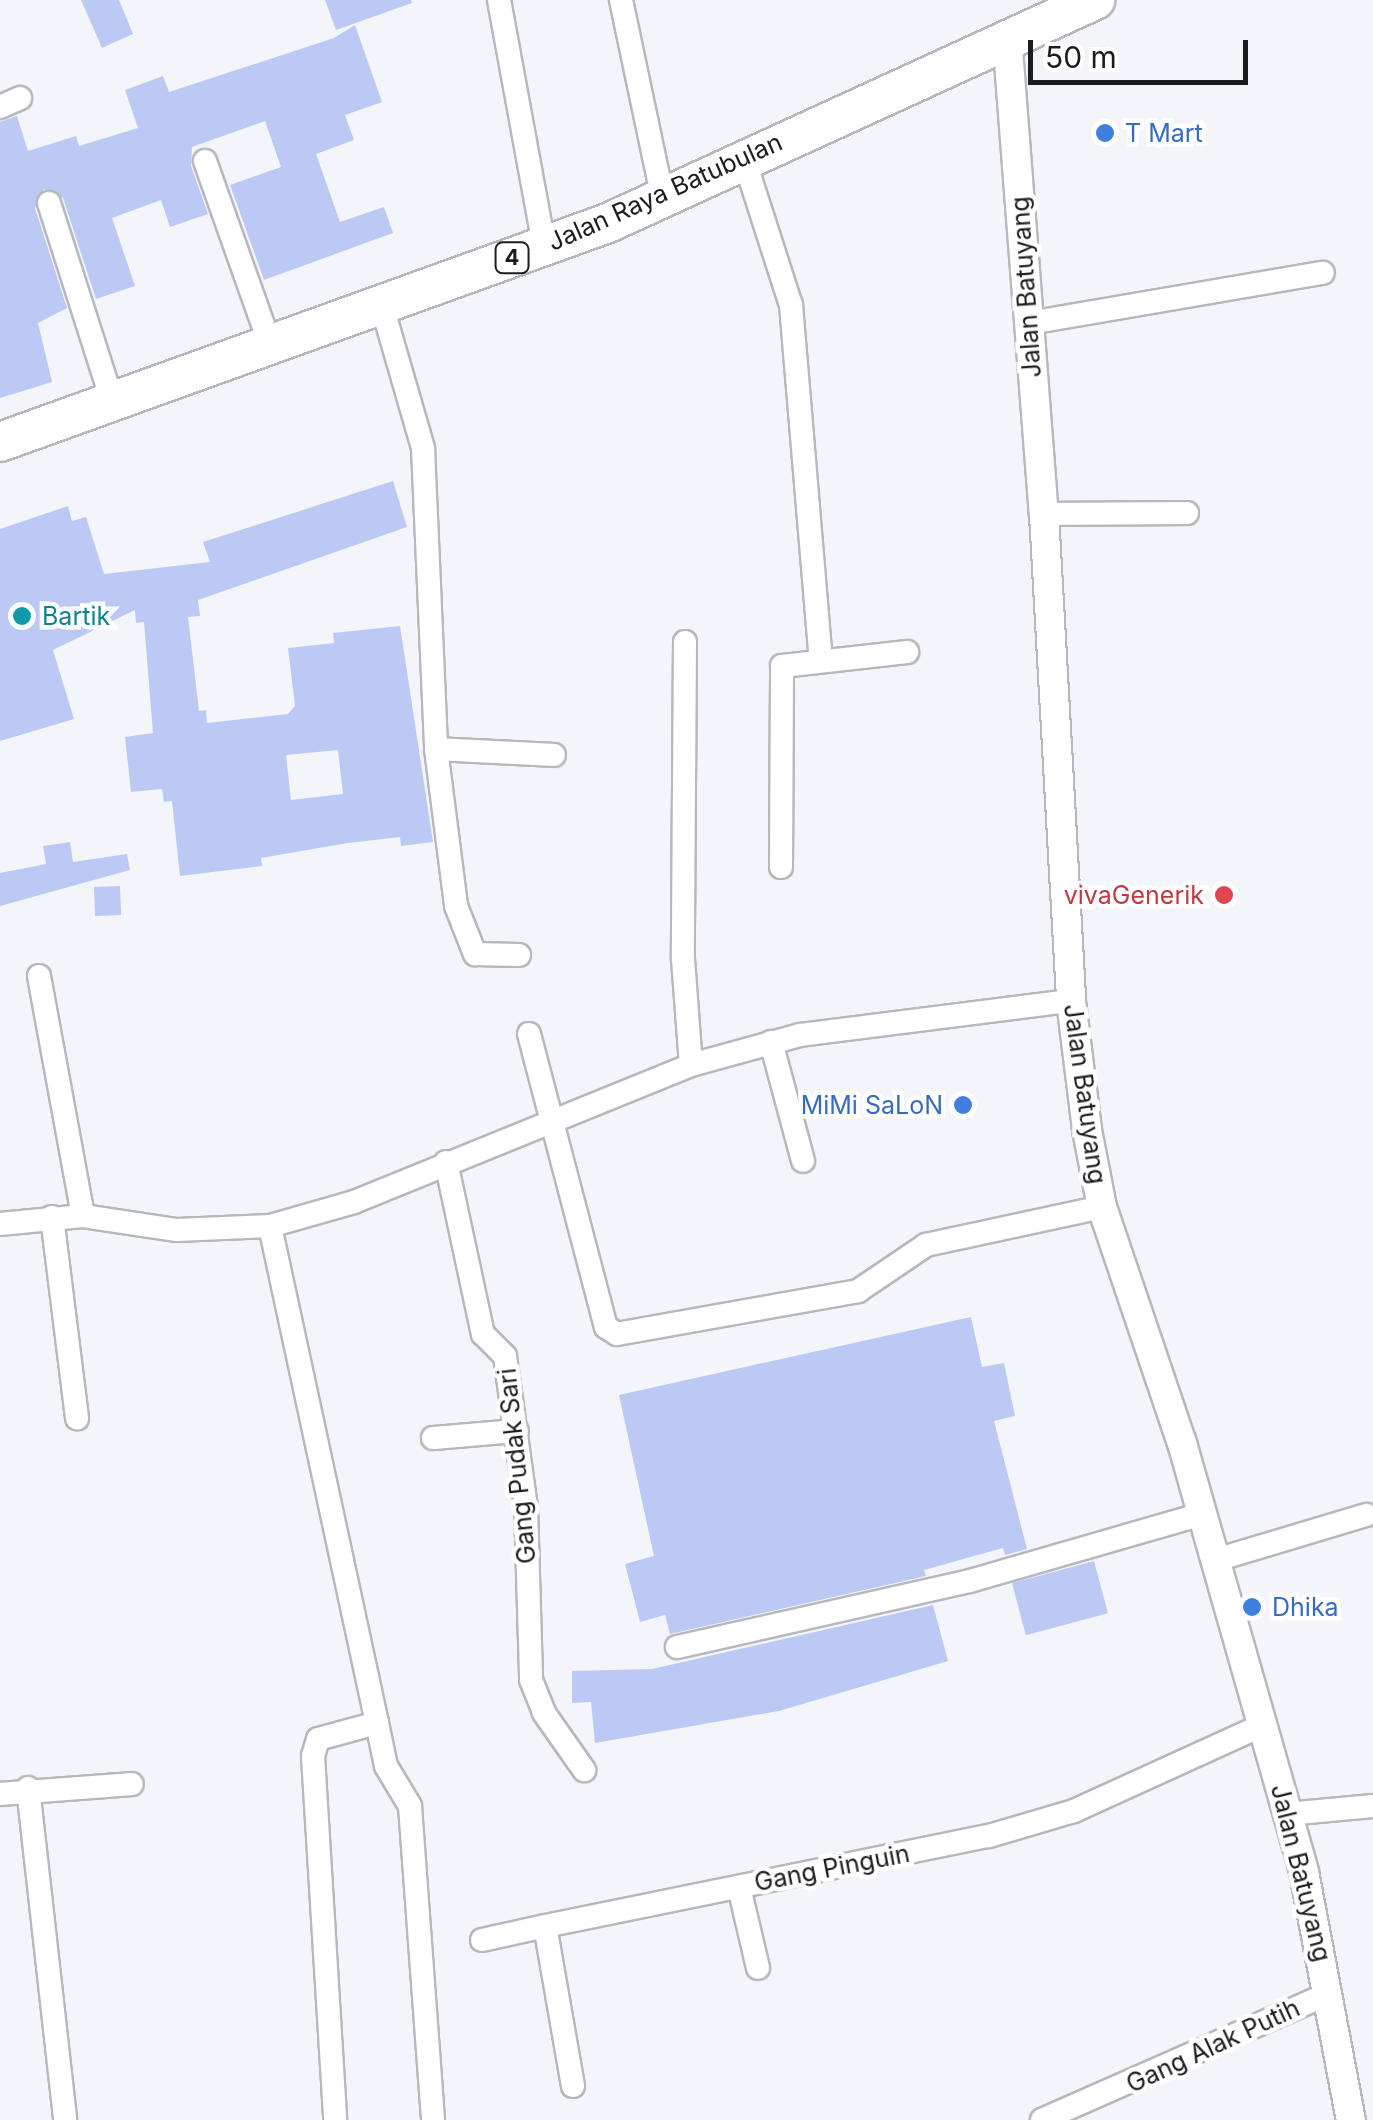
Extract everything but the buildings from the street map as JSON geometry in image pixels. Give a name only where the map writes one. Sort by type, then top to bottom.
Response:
[{"type":"highway","name":"Jalan Raya Batubulan","points":[[1,437],[113,403],[544,246],[663,198],[1007,36],[1095,0]]},
{"type":"street","points":[[499,0],[544,246]]},
{"type":"street","points":[[622,0],[663,198]]},
{"type":"street","name":"Jalan Batuyang","points":[[1007,36],[1044,514],[1071,1001],[1102,1207],[1202,1514],[1288,1814],[1351,2120]]},
{"type":"street","points":[[744,160],[792,305],[821,660]]},
{"type":"street","points":[[205,161],[270,345]]},
{"type":"street","points":[[49,203],[113,403]]},
{"type":"street","points":[[1029,323],[1322,274]]},
{"type":"street","points":[[382,306],[423,448],[442,838],[466,943],[482,956],[519,955]]},
{"type":"street","points":[[1044,514],[1187,513]]},
{"type":"street","points":[[685,642],[683,959],[690,1064]]},
{"type":"street","points":[[781,868],[778,671],[788,662],[907,652]]},
{"type":"street","points":[[436,749],[554,755]]},
{"type":"street","points":[[39,976],[83,1216]]},
{"type":"street","points":[[0,1224],[83,1216],[177,1230],[270,1226],[354,1202],[690,1064],[772,1042],[1071,1001]]},
{"type":"street","points":[[529,1034],[554,1117],[606,1327],[617,1334],[858,1291],[926,1245],[1102,1207]]},
{"type":"street","points":[[772,1042],[803,1161]]},
{"type":"street","name":"Gang Pudak Sari","points":[[446,1162],[483,1334],[505,1356],[517,1431],[531,1680],[544,1713],[584,1770]]},
{"type":"street","points":[[52,1216],[78,1418]]},
{"type":"street","points":[[270,1226],[386,1766],[410,1806],[433,2120]]},
{"type":"street","points":[[433,1438],[517,1431]]},
{"type":"street","points":[[676,1647],[970,1582],[1202,1514]]},
{"type":"street","points":[[1216,1560],[1366,1515]]},
{"type":"street","points":[[336,2120],[312,1756],[318,1740],[377,1723]]},
{"type":"street","name":"Gang Pinguin","points":[[482,1940],[989,1836],[1074,1811],[1263,1725]]},
{"type":"street","points":[[0,1794],[28,1788],[132,1784]]},
{"type":"street","points":[[28,1788],[65,2120]]},
{"type":"street","points":[[1288,1814],[1373,1806]]},
{"type":"street","points":[[739,1887],[758,1968]]},
{"type":"street","points":[[545,1926],[574,2086]]},
{"type":"street","name":"Gang Alak Putih","points":[[1042,2120],[1328,1994]]},
{"type":"place","name":"T Mart","points":[[1105,133]]},
{"type":"place","name":"Bartik","points":[[22,616]]},
{"type":"place","name":"vivaGenerik","points":[[1224,895]]},
{"type":"place","name":"MiMi SaLoN","points":[[963,1105]]},
{"type":"place","name":"Dhika","points":[[1252,1607]]}]
